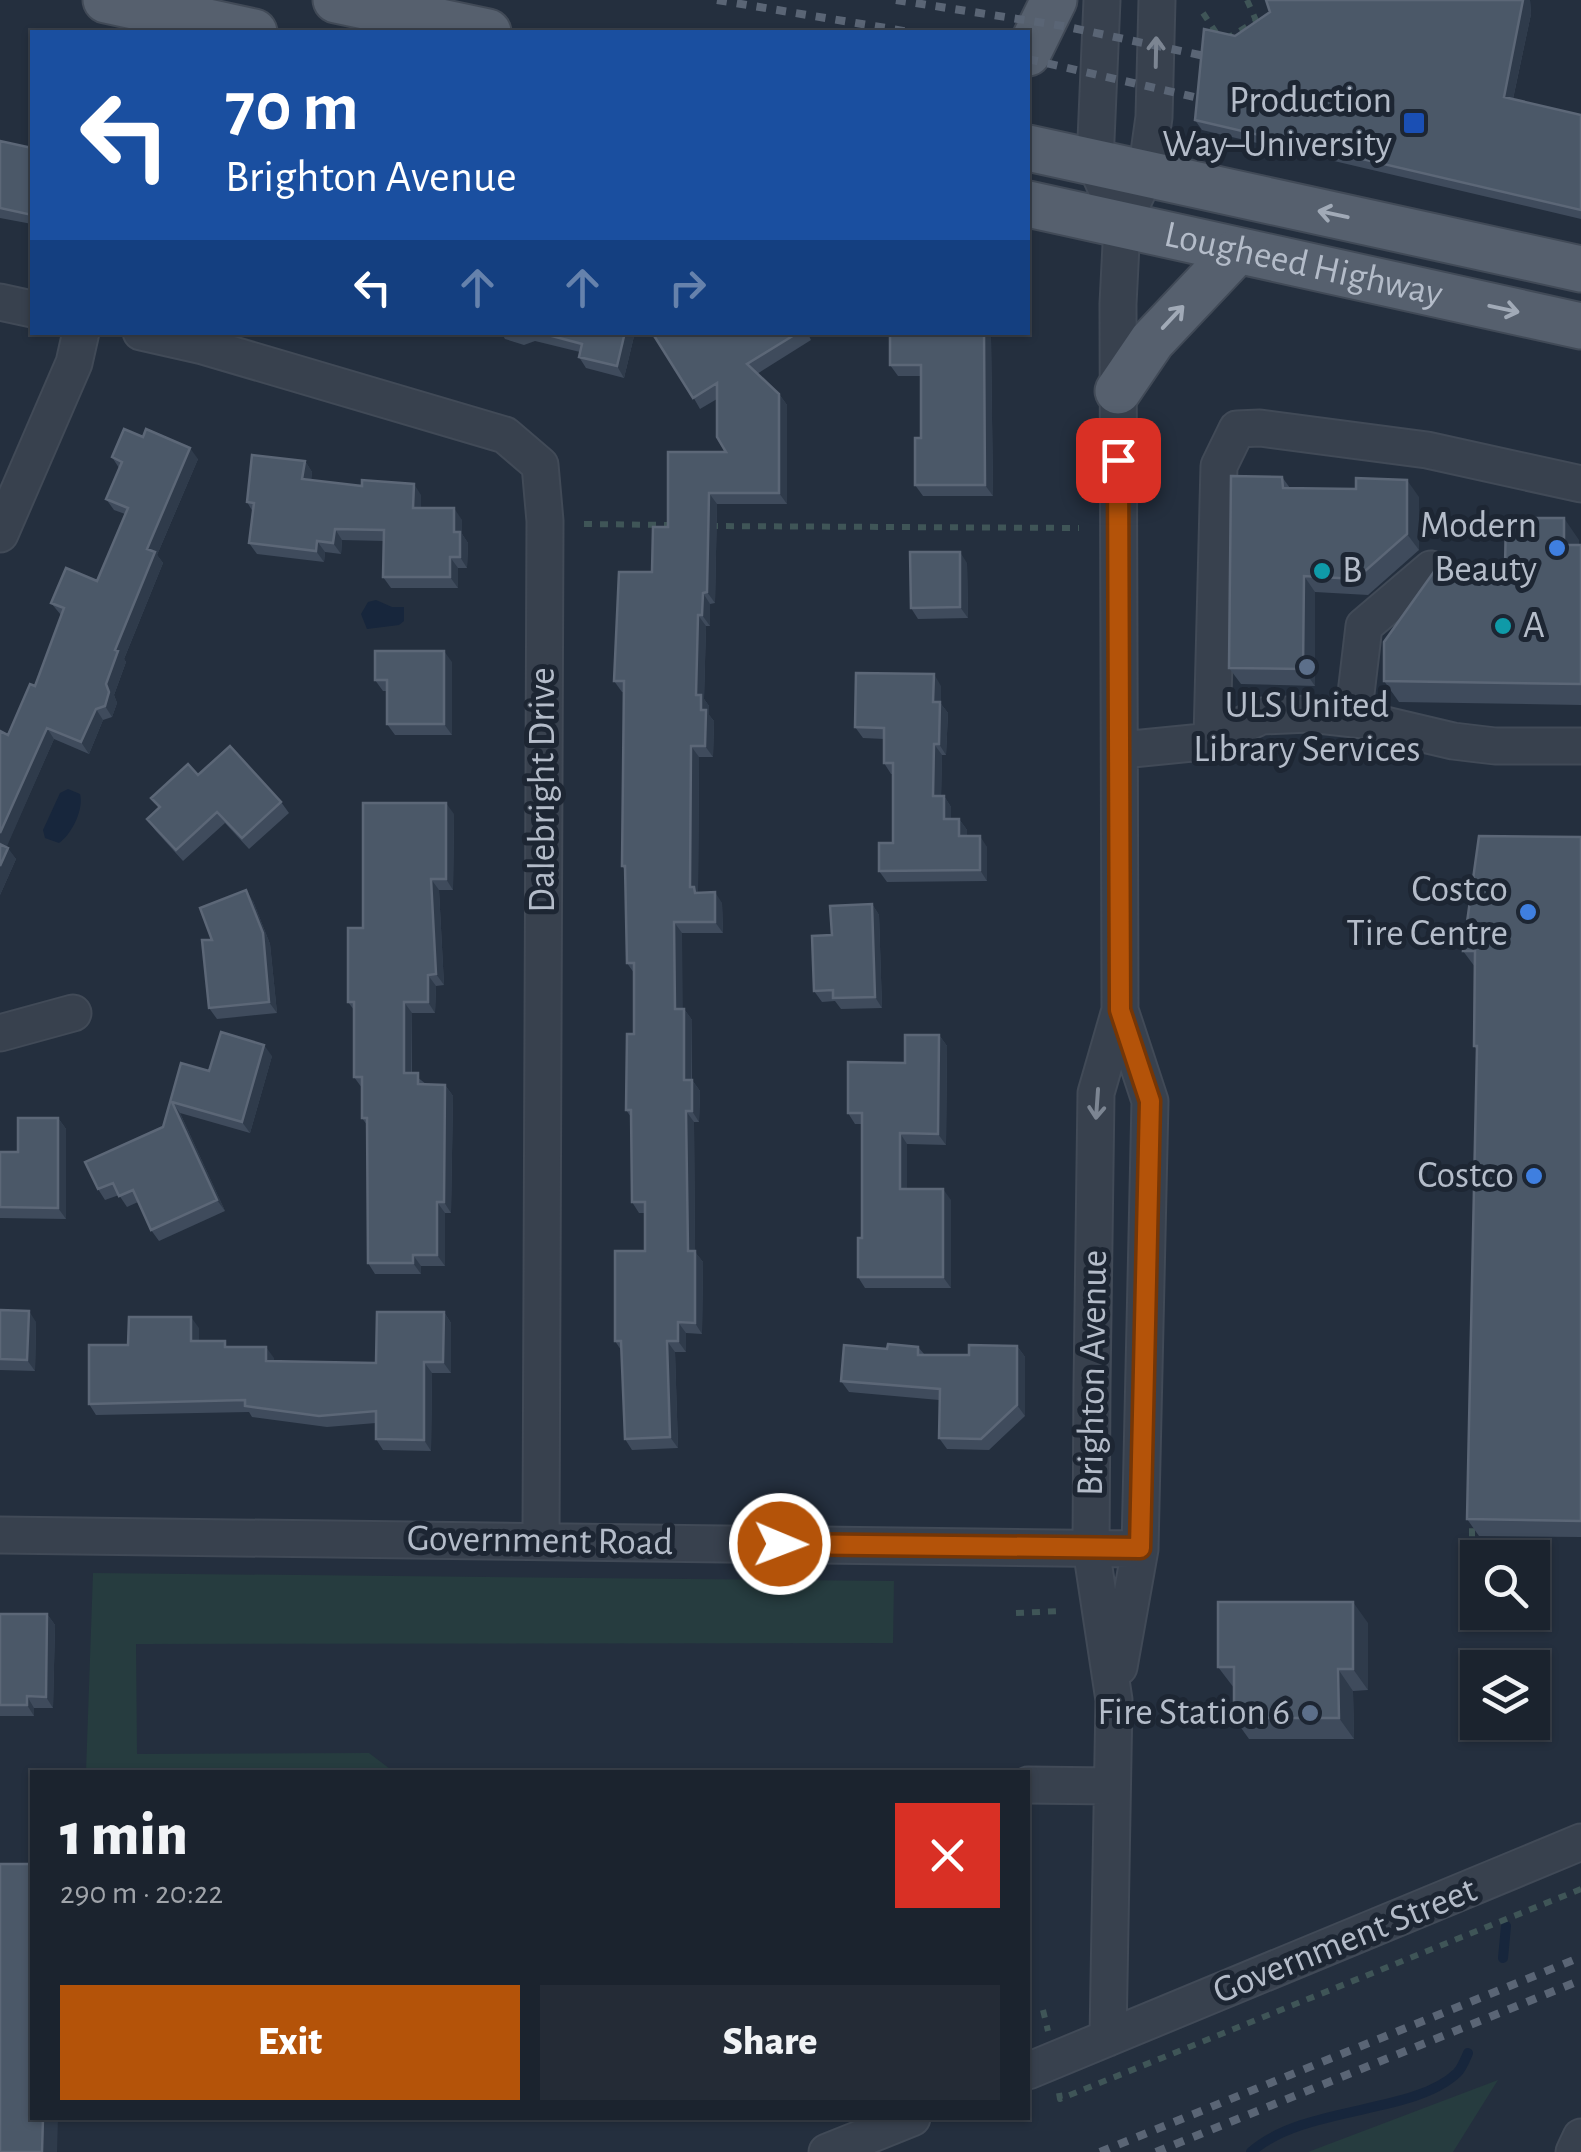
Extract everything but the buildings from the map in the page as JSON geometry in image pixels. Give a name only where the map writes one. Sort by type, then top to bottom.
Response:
[{"type":"main road","points":[[106,0],[245,30]]},
{"type":"main road","points":[[336,0],[478,30]]},
{"type":"main road","points":[[1030,49],[1054,0]]},
{"type":"main road","name":"Lougheed Highway","points":[[1030,148],[1581,269]]},
{"type":"main road","name":"Lougheed Highway","points":[[1030,204],[1581,326]]},
{"type":"main road","points":[[1118,390],[1152,341],[1238,251]]},
{"type":"street","points":[[1095,163],[1102,0]]},
{"type":"street","name":"Brighton Avenue","points":[[1114,1700],[1091,1548],[1096,1093],[1120,1010],[1118,390],[1122,224],[1146,174],[1154,117],[1157,0]]},
{"type":"street","name":"Brighton Avenue","points":[[1095,163],[1122,224]]},
{"type":"street","points":[[0,302],[30,309]]},
{"type":"street","points":[[0,534],[74,363],[79,335]]},
{"type":"street","name":"Dalebright Drive","points":[[154,335],[506,435],[540,465],[545,521],[541,1540]]},
{"type":"street","points":[[1212,738],[1218,466],[1238,429],[1260,428],[1427,450],[1581,484]]},
{"type":"street","points":[[1353,719],[1364,626],[1431,569]]},
{"type":"street","points":[[1122,750],[1212,738],[1262,716],[1310,714],[1495,746],[1581,746]]},
{"type":"street","name":"Brighton Avenue","points":[[1108,2038],[1114,1700],[1140,1548],[1150,1101],[1120,1010]]},
{"type":"street","points":[[0,1033],[73,1012]]},
{"type":"street","name":"Government Road","points":[[0,1535],[1140,1548]]},
{"type":"street","points":[[1030,1785],[1112,1786]]},
{"type":"street","name":"Government Street","points":[[1030,2069],[1581,1842]]},
{"type":"street","points":[[827,2152],[907,2120]]},
{"type":"street","points":[[1574,2152],[1581,2137]]},
{"type":"path","points":[[1247,0],[1262,33]]},
{"type":"path","points":[[1203,14],[1222,42],[1256,21]]},
{"type":"path","points":[[584,524],[678,525]]},
{"type":"path","points":[[697,526],[1079,528]]},
{"type":"path","points":[[1470,1540],[1472,1517]]},
{"type":"path","points":[[1016,1613],[1059,1611]]},
{"type":"path","points":[[1060,2099],[1581,1889]]},
{"type":"green space","points":[[93,1573],[894,1581],[893,1643],[136,1644],[137,1754],[369,1753],[391,1770],[86,1770]]},
{"type":"green space","points":[[1498,2080],[1453,2152],[1308,2152]]},
{"type":"water","points":[[376,600],[404,607],[404,621],[367,629],[361,614],[368,602]]},
{"type":"water","points":[[68,789],[80,794],[79,814],[59,843],[45,838],[43,830],[60,793]]},
{"type":"waterway","points":[[1503,1958],[1506,1926]]},
{"type":"waterway","points":[[1251,2152],[1299,2126],[1438,2087],[1457,2073],[1468,2053]]},
{"type":"railway","points":[[717,0],[898,30]]},
{"type":"railway","points":[[896,0],[1063,26],[1228,61]]},
{"type":"railway","points":[[1030,59],[1225,104]]},
{"type":"railway","points":[[1100,2152],[1581,1957]]},
{"type":"railway","points":[[1156,2152],[1581,1980]]},
{"type":"place","name":"Production Way–University","points":[[1414,123]]},
{"type":"place","name":"Modern Beauty","points":[[1557,548]]},
{"type":"place","name":"B","points":[[1322,571]]},
{"type":"place","name":"A","points":[[1503,626]]},
{"type":"place","name":"ULS United Library Services","points":[[1307,667]]},
{"type":"place","name":"Costco Tire Centre","points":[[1528,912]]},
{"type":"place","name":"Costco","points":[[1534,1176]]},
{"type":"place","name":"Fire Station 6","points":[[1310,1713]]},
{"type":"route","points":[[780,1544],[1140,1548],[1150,1101],[1120,1010],[1118,460]]}]
